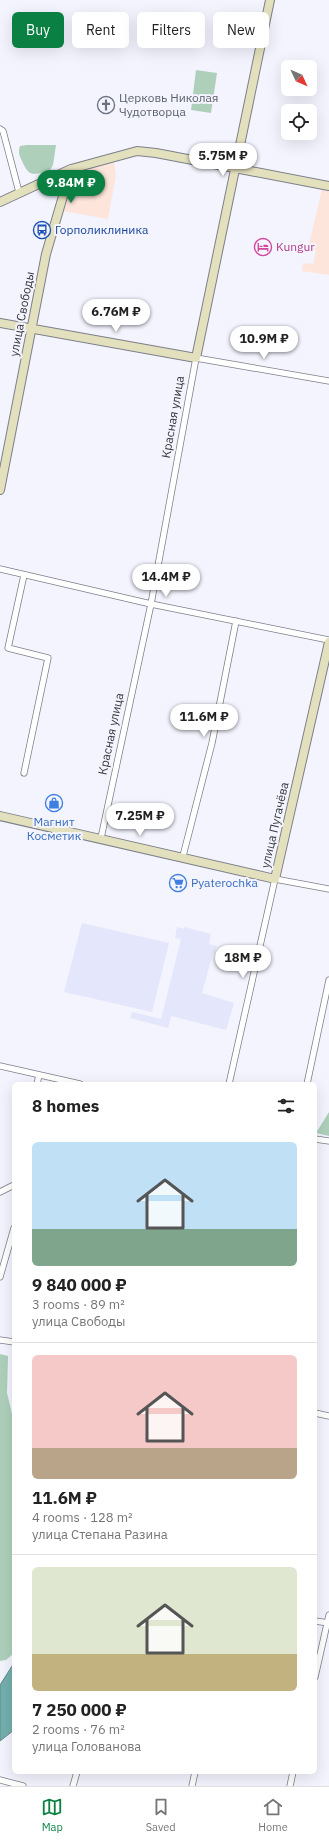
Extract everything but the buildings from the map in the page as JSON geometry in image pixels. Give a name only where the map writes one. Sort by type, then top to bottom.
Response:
[{"type":"street","name":"Красная улица","points":[[101,838],[151,604],[196,358],[270,0]]},
{"type":"street","points":[[0,129],[3,131],[19,192]]},
{"type":"street","points":[[0,202],[70,169],[137,151],[156,152],[329,186]]},
{"type":"street","name":"улица Свободы","points":[[0,490],[46,254],[70,169]]},
{"type":"street","points":[[0,323],[31,327],[329,381]]},
{"type":"street","points":[[0,569],[151,604],[329,641]]},
{"type":"street","points":[[24,574],[8,648],[48,658],[24,773]]},
{"type":"street","points":[[183,856],[212,743],[236,621]]},
{"type":"street","name":"улица Пугачёва","points":[[229,1082],[329,641]]},
{"type":"street","points":[[0,816],[329,889]]},
{"type":"street","points":[[307,1082],[329,980]]},
{"type":"street","points":[[0,1066],[71,1082]]},
{"type":"street","points":[[37,1082],[39,1075]]},
{"type":"street","points":[[317,1139],[329,1141]]},
{"type":"street","points":[[0,1192],[12,1186]]},
{"type":"street","points":[[0,1277],[12,1235]]},
{"type":"street","points":[[0,1340],[12,1342]]},
{"type":"street","points":[[317,1413],[329,1416]]},
{"type":"street","points":[[317,1669],[329,1615]]},
{"type":"street","points":[[317,1621],[328,1623]]},
{"type":"street","points":[[73,1786],[76,1774]]},
{"type":"street","points":[[192,1786],[195,1774]]},
{"type":"street","points":[[290,1786],[293,1774]]},
{"type":"street","points":[[0,1780],[23,1786]]},
{"type":"shaded area","points":[[196,70],[217,73],[211,113],[191,110]]},
{"type":"shaded area","points":[[56,145],[53,165],[50,170],[33,174],[27,170],[19,152],[20,146]]},
{"type":"shaded area","points":[[114,162],[116,175],[108,219],[62,211],[73,172]]},
{"type":"shaded area","points":[[323,185],[329,186],[329,275],[302,271],[303,263],[313,264],[316,250],[308,248]]},
{"type":"shaded area","points":[[82,923],[169,943],[152,1012],[64,992]]},
{"type":"shaded area","points":[[177,927],[184,929],[184,927],[211,934],[209,944],[217,946],[215,953],[213,953],[202,993],[234,1003],[226,1030],[171,1016],[168,1028],[130,1018],[132,1012],[161,1019],[181,939],[175,938]]},
{"type":"shaded area","points":[[329,1112],[329,1136],[317,1133]]},
{"type":"shaded area","points":[[0,1354],[8,1356],[7,1393],[12,1414],[12,1655],[6,1660],[0,1661]]},
{"type":"shaded area","points":[[12,1666],[12,1732],[0,1741],[0,1685]]},
{"type":"place","name":"Церковь Николая Чудотворца","points":[[106,105]]},
{"type":"place","name":"Горполиклиника","points":[[42,230]]},
{"type":"place","name":"Kungur","points":[[263,247]]},
{"type":"place","name":"Магнит Косметик","points":[[54,803]]},
{"type":"place","name":"Pyaterochka","points":[[178,883]]}]
